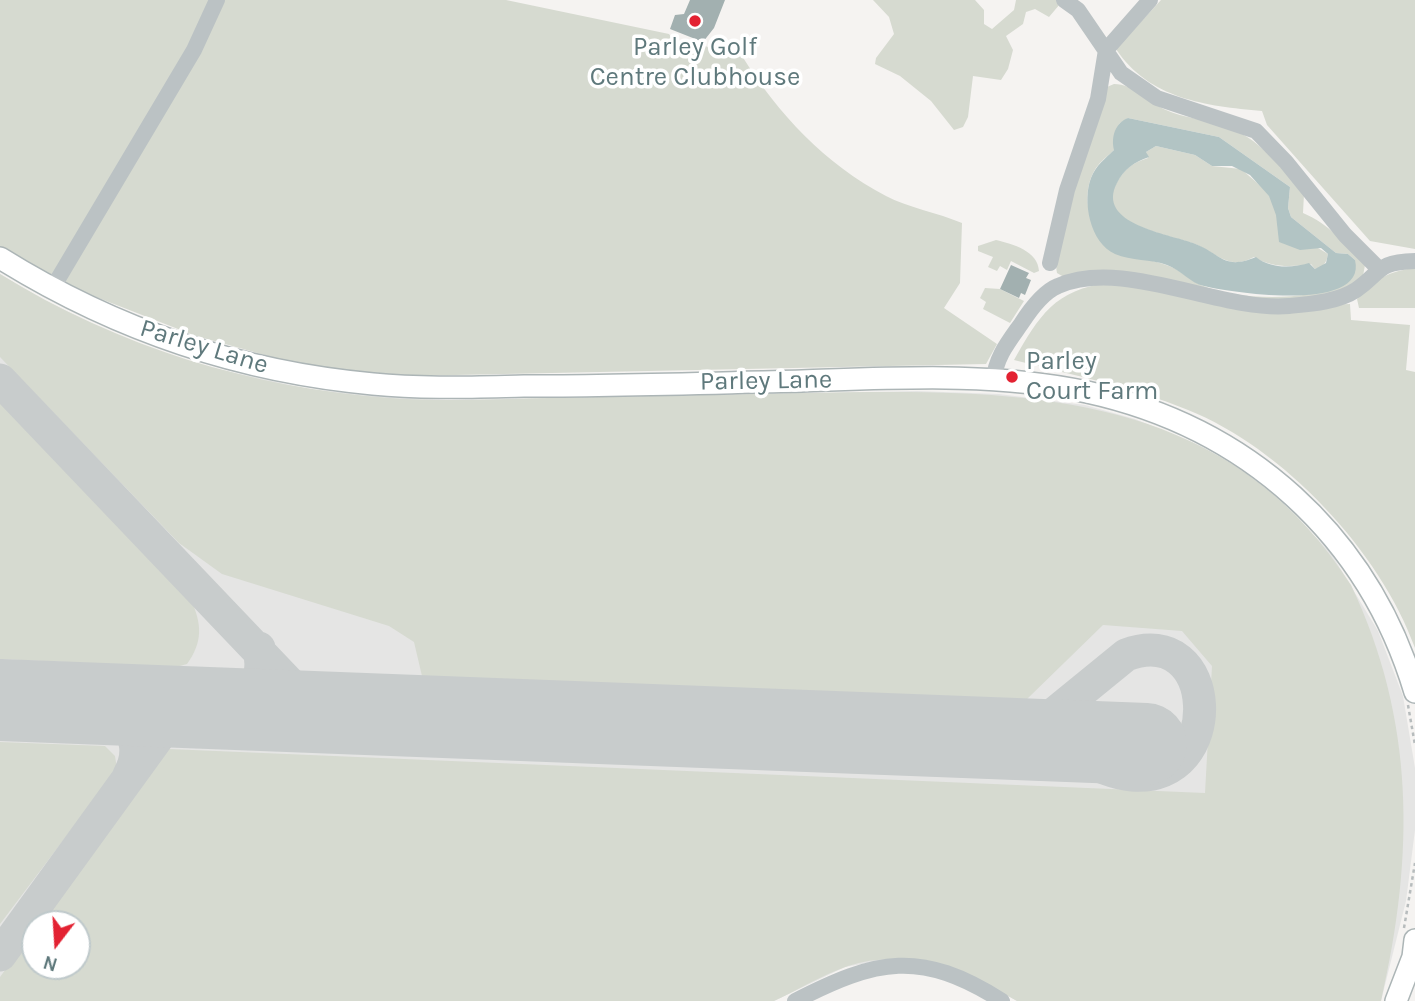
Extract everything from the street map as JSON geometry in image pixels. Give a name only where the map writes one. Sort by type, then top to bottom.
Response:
[{"type":"main road","name":"Parley Lane","points":[[0,258],[52,289],[120,321],[204,352],[299,375],[378,384],[566,386],[848,379],[994,380],[1085,391],[1129,403],[1172,418],[1243,455],[1308,508],[1355,564],[1389,623],[1410,694]]},
{"type":"main road","points":[[1401,999],[1414,949]]},
{"type":"street","points":[[52,289],[194,50],[217,0]]},
{"type":"street","points":[[1064,0],[1078,10],[1121,74],[1157,98],[1255,131],[1286,162],[1345,235],[1378,268]]},
{"type":"street","points":[[1050,263],[1067,190],[1098,99],[1106,50],[1150,0]]},
{"type":"street","points":[[994,380],[996,364],[1025,318],[1051,289],[1060,285],[1099,277],[1285,306],[1320,302],[1347,294],[1378,268],[1415,261]]},
{"type":"street","points":[[795,1001],[845,975],[901,965],[947,972],[975,984],[1002,1001]]},
{"type":"path","points":[[1410,694],[1415,745]]},
{"type":"shaded area","points":[[0,0],[506,0],[669,34],[677,45],[698,52],[701,45],[742,56],[787,117],[843,169],[894,200],[962,223],[960,283],[944,308],[997,344],[986,364],[407,376],[344,370],[283,360],[196,336],[78,290],[0,248]]},
{"type":"shaded area","points":[[873,0],[975,0],[984,10],[984,24],[992,29],[1014,10],[1016,0],[1057,0],[1060,4],[1049,17],[1035,9],[1026,12],[1023,24],[1006,36],[1013,50],[1008,69],[1001,80],[973,76],[968,117],[963,127],[954,130],[931,101],[900,76],[875,64],[876,58],[894,34],[889,17]]},
{"type":"shaded area","points":[[1161,0],[1415,0],[1415,249],[1370,241],[1267,125],[1262,111],[1220,106],[1180,97],[1145,79],[1129,66],[1116,49]]},
{"type":"shaded area","points":[[1114,84],[1128,87],[1166,110],[1223,125],[1248,137],[1278,163],[1304,194],[1303,213],[1329,229],[1365,265],[1363,276],[1347,289],[1283,303],[1067,279],[1057,273],[1057,256],[1067,209],[1107,87]],"holes":[[[1128,118],[1219,137],[1290,187],[1288,208],[1291,217],[1336,253],[1348,254],[1355,260],[1343,285],[1292,296],[1234,294],[1201,285],[1169,266],[1119,253],[1100,240],[1089,211],[1088,191],[1094,171],[1115,147],[1119,124]]]},
{"type":"shaded area","points":[[1128,118],[1219,137],[1290,187],[1288,208],[1291,217],[1336,253],[1348,254],[1355,260],[1353,277],[1340,288],[1319,294],[1265,295],[1199,284],[1167,265],[1121,256],[1106,249],[1099,241],[1090,220],[1088,187],[1095,169],[1114,150],[1115,131]],"holes":[[[1156,146],[1195,155],[1212,166],[1232,166],[1250,175],[1269,196],[1276,215],[1279,242],[1300,250],[1321,248],[1328,254],[1326,263],[1315,269],[1309,263],[1282,266],[1268,264],[1256,257],[1245,261],[1229,261],[1193,243],[1138,225],[1125,218],[1116,208],[1113,197],[1117,183],[1130,167],[1149,157],[1146,152]]]},
{"type":"shaded area","points":[[1156,146],[1195,155],[1212,166],[1241,169],[1263,188],[1318,248],[1328,254],[1327,260],[1315,269],[1311,264],[1282,266],[1254,257],[1245,261],[1230,261],[1195,244],[1154,232],[1125,219],[1116,209],[1112,198],[1116,184],[1125,170],[1148,158],[1146,152]]},
{"type":"shaded area","points":[[996,240],[1017,246],[1029,253],[1038,264],[1039,271],[1034,273],[1011,261],[1007,270],[1000,266],[997,271],[988,267],[993,257],[978,251],[978,246]]},
{"type":"shaded area","points":[[1415,268],[1415,308],[1359,308],[1357,299],[1376,281],[1398,271]]},
{"type":"shaded area","points":[[0,274],[38,297],[107,331],[147,347],[199,365],[313,390],[446,400],[917,391],[999,394],[1085,405],[1135,419],[1201,446],[1244,472],[1274,495],[1331,553],[1378,631],[1403,696],[1415,768],[1415,830],[1406,901],[1381,1001],[1017,1001],[977,979],[914,959],[891,959],[845,967],[774,1001],[0,1001]]},
{"type":"shaded area","points":[[0,274],[45,300],[139,343],[237,374],[338,393],[450,400],[960,393],[1036,399],[1109,412],[1177,435],[1241,470],[1300,519],[1351,585],[1372,636],[1398,737],[1403,788],[1400,893],[1381,1001],[1017,1001],[936,965],[892,959],[848,966],[774,1001],[0,1001],[0,977],[21,948],[21,980],[91,980],[91,910],[49,910],[169,749],[1205,793],[1212,666],[1182,631],[1103,625],[1027,699],[422,676],[414,642],[389,626],[222,574],[179,543],[0,357]]},
{"type":"shaded area","points":[[1109,283],[1324,305],[1350,304],[1351,320],[1410,325],[1406,370],[1415,372],[1415,648],[1399,611],[1353,540],[1292,476],[1259,450],[1224,427],[1167,402],[1014,360],[1041,318],[1062,298],[1090,286]]},
{"type":"shaded area","points":[[985,288],[1000,289],[1024,301],[1010,323],[983,309],[986,302],[980,298]]},
{"type":"shaded area","points":[[0,402],[191,600],[199,633],[196,648],[187,664],[176,667],[0,659]]},
{"type":"shaded area","points":[[0,742],[105,746],[115,756],[117,769],[0,924]]},
{"type":"building","name":"Parley Golf Centre Clubhouse","points":[[690,0],[725,0],[714,28],[703,42],[670,29],[675,15],[684,14]]},
{"type":"building","points":[[1011,265],[1029,273],[1026,278],[1031,280],[1025,295],[1021,293],[1019,298],[1000,289]]},
{"type":"taxiway","points":[[0,380],[288,682],[304,695],[342,714]]},
{"type":"taxiway","points":[[209,707],[243,695],[257,683],[261,662],[259,648]]},
{"type":"taxiway","points":[[1009,738],[1034,730],[1126,655],[1157,650],[1180,660],[1194,680],[1200,705],[1196,731],[1184,755],[1163,771],[1123,774],[1058,747],[1026,739]]},
{"type":"taxiway","points":[[92,704],[114,714],[130,730],[136,751],[129,775]]},
{"type":"taxiway","points":[[0,955],[166,726],[186,714],[237,710]]},
{"type":"runway","points":[[0,700],[1146,744]]},
{"type":"place","name":"Parley Golf Centre Clubhouse","points":[[695,21]]},
{"type":"place","name":"Parley Court Farm","points":[[1012,377]]}]
